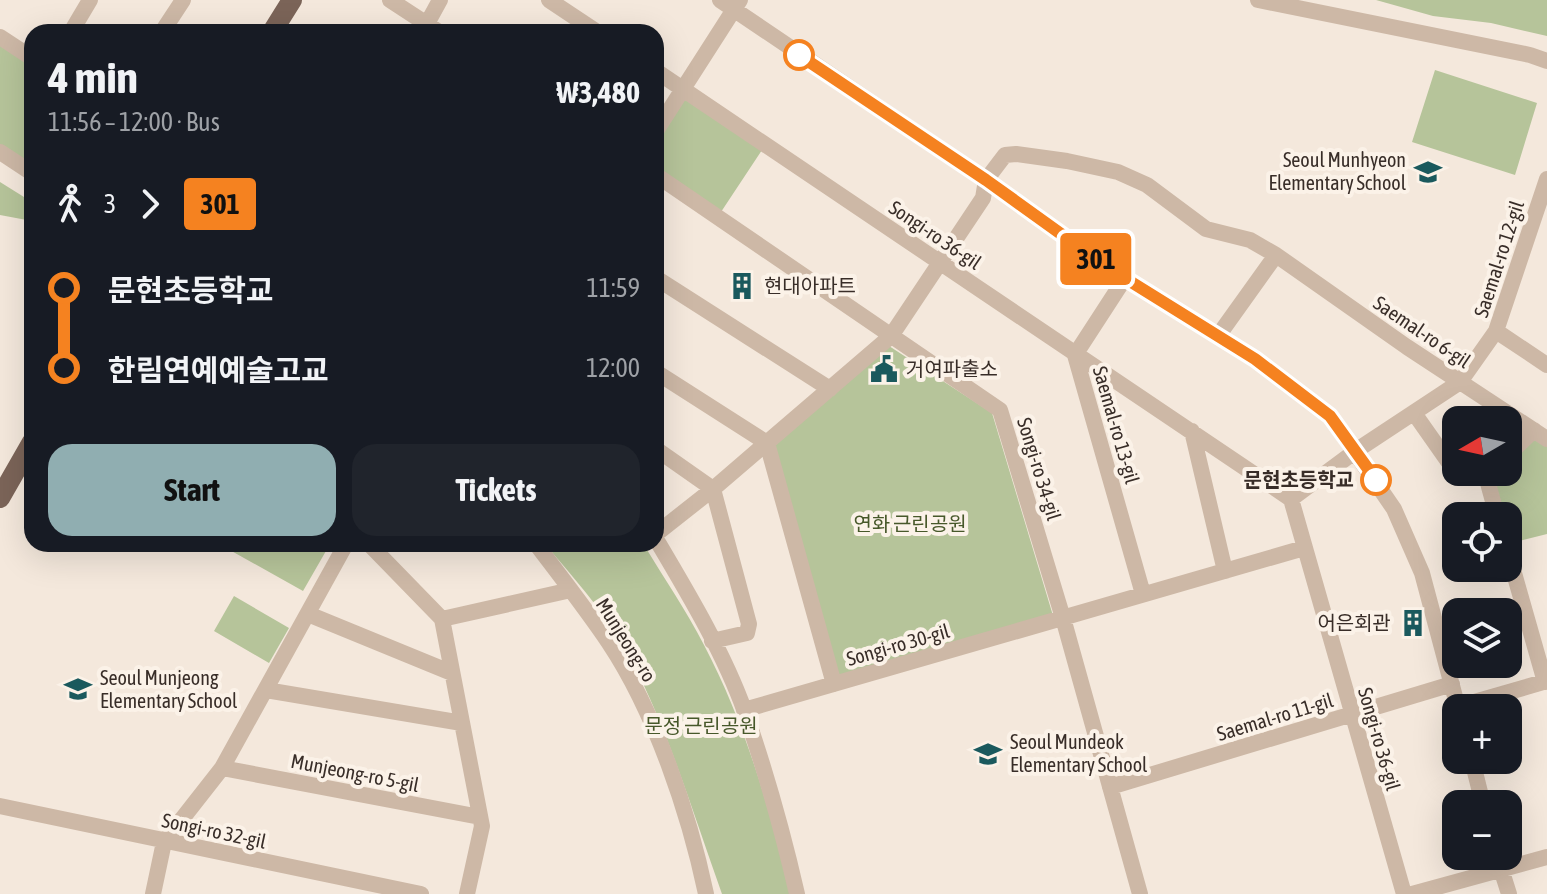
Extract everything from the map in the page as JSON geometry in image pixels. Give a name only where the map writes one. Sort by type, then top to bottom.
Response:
[{"type":"main road","points":[[277,24],[292,0]]},
{"type":"main road","points":[[0,498],[24,456]]},
{"type":"street","points":[[76,24],[90,0]]},
{"type":"street","points":[[167,24],[183,0]]},
{"type":"street","points":[[390,0],[422,24]]},
{"type":"street","points":[[431,24],[440,0]]},
{"type":"street","points":[[549,0],[585,24]]},
{"type":"street","points":[[1258,0],[1547,61]]},
{"type":"street","points":[[664,119],[731,3],[1125,278],[1255,359],[1330,416],[1357,450],[1394,509],[1422,573],[1455,694]]},
{"type":"street","points":[[0,37],[24,53]]},
{"type":"street","name":"Songi-ro 36-gil","points":[[664,76],[1291,499],[1404,894]]},
{"type":"street","points":[[0,152],[24,168]]},
{"type":"street","name":"Saemal-ro 6-gil","points":[[986,180],[1005,155],[1016,154],[1118,172],[1147,185],[1206,229],[1250,240],[1276,255],[1540,434]]},
{"type":"street","name":"Saemal-ro 12-gil","points":[[1291,499],[1357,450],[1460,382],[1496,331],[1547,179]]},
{"type":"street","name":"Songi-ro 34-gil","points":[[664,180],[1000,410],[1063,618],[1140,894]]},
{"type":"street","points":[[664,529],[891,336],[983,198],[986,180]]},
{"type":"street","points":[[1218,336],[1276,255]]},
{"type":"street","name":"Saemal-ro 13-gil","points":[[1125,278],[1075,355],[1143,594]]},
{"type":"street","points":[[664,283],[830,389]]},
{"type":"street","points":[[1496,331],[1547,365]]},
{"type":"street","points":[[664,377],[767,443],[834,684]]},
{"type":"street","points":[[1414,413],[1442,453]]},
{"type":"street","points":[[1192,431],[1225,571]]},
{"type":"street","points":[[1522,446],[1540,434]]},
{"type":"street","points":[[664,455],[713,489],[749,624],[747,633],[712,641]]},
{"type":"street","points":[[1063,618],[1304,548]]},
{"type":"street","points":[[664,550],[696,606],[744,710],[781,826],[797,894]]},
{"type":"street","points":[[153,894],[164,842],[222,768],[342,552]]},
{"type":"street","points":[[377,552],[442,619],[482,826],[467,894]]},
{"type":"street","name":"Munjeong-ro","points":[[542,552],[616,655],[659,742],[675,783],[706,894]]},
{"type":"street","points":[[1502,694],[1546,681],[1517,582]]},
{"type":"street","name":"Munjeong-ro","points":[[442,619],[571,590]]},
{"type":"street","points":[[308,614],[452,673]]},
{"type":"street","name":"Songi-ro 30-gil","points":[[744,710],[1063,618]]},
{"type":"street","name":"Saemal-ro 11-gil","points":[[1110,787],[1452,684]]},
{"type":"street","points":[[266,690],[462,723]]},
{"type":"street","name":"Munjeong-ro 5-gil","points":[[222,768],[480,817]]},
{"type":"street","name":"Songi-ro 32-gil","points":[[0,806],[410,893]]},
{"type":"street","points":[[1522,860],[1547,857]]},
{"type":"street","points":[[1412,894],[1477,870]]},
{"type":"street","points":[[1502,870],[1509,894]]},
{"type":"green space","points":[[1376,0],[1547,0],[1547,36],[1491,23],[1433,16]]},
{"type":"green space","points":[[0,37],[24,53],[24,168],[0,152]]},
{"type":"green space","points":[[1435,70],[1537,103],[1515,175],[1412,142]]},
{"type":"green space","points":[[683,94],[762,150],[719,215],[664,177],[664,126]]},
{"type":"green space","points":[[0,182],[24,197],[24,220],[0,215]]},
{"type":"green space","name":"연화 근린공원","points":[[889,346],[992,413],[1054,619],[837,678],[773,447]]},
{"type":"green space","points":[[1535,436],[1547,444],[1547,534],[1522,540],[1522,502],[1499,502],[1494,486],[1522,486],[1522,448]]},
{"type":"green space","points":[[233,552],[325,552],[303,591]]},
{"type":"green space","name":"문정 근린공원","points":[[552,552],[648,552],[697,632],[732,705],[765,798],[790,894],[722,894],[646,689],[624,646]]},
{"type":"green space","points":[[234,596],[289,628],[269,663],[214,631]]},
{"type":"bus line","name":"301","points":[[799,55],[986,180],[1107,267],[1255,359],[1330,416],[1376,480]]},
{"type":"place","name":"Seoul Munhyeon Elementary School","points":[[1428,172]]},
{"type":"place","name":"현대아파트","points":[[742,286]]},
{"type":"place","name":"거여파출소","points":[[884,369]]},
{"type":"place","name":"문현초등학교","points":[[1376,480]]},
{"type":"place","name":"어은회관","points":[[1413,623]]},
{"type":"place","name":"Seoul Munjeong Elementary School","points":[[78,689]]},
{"type":"place","name":"Seoul Mundeok Elementary School","points":[[988,754]]}]
